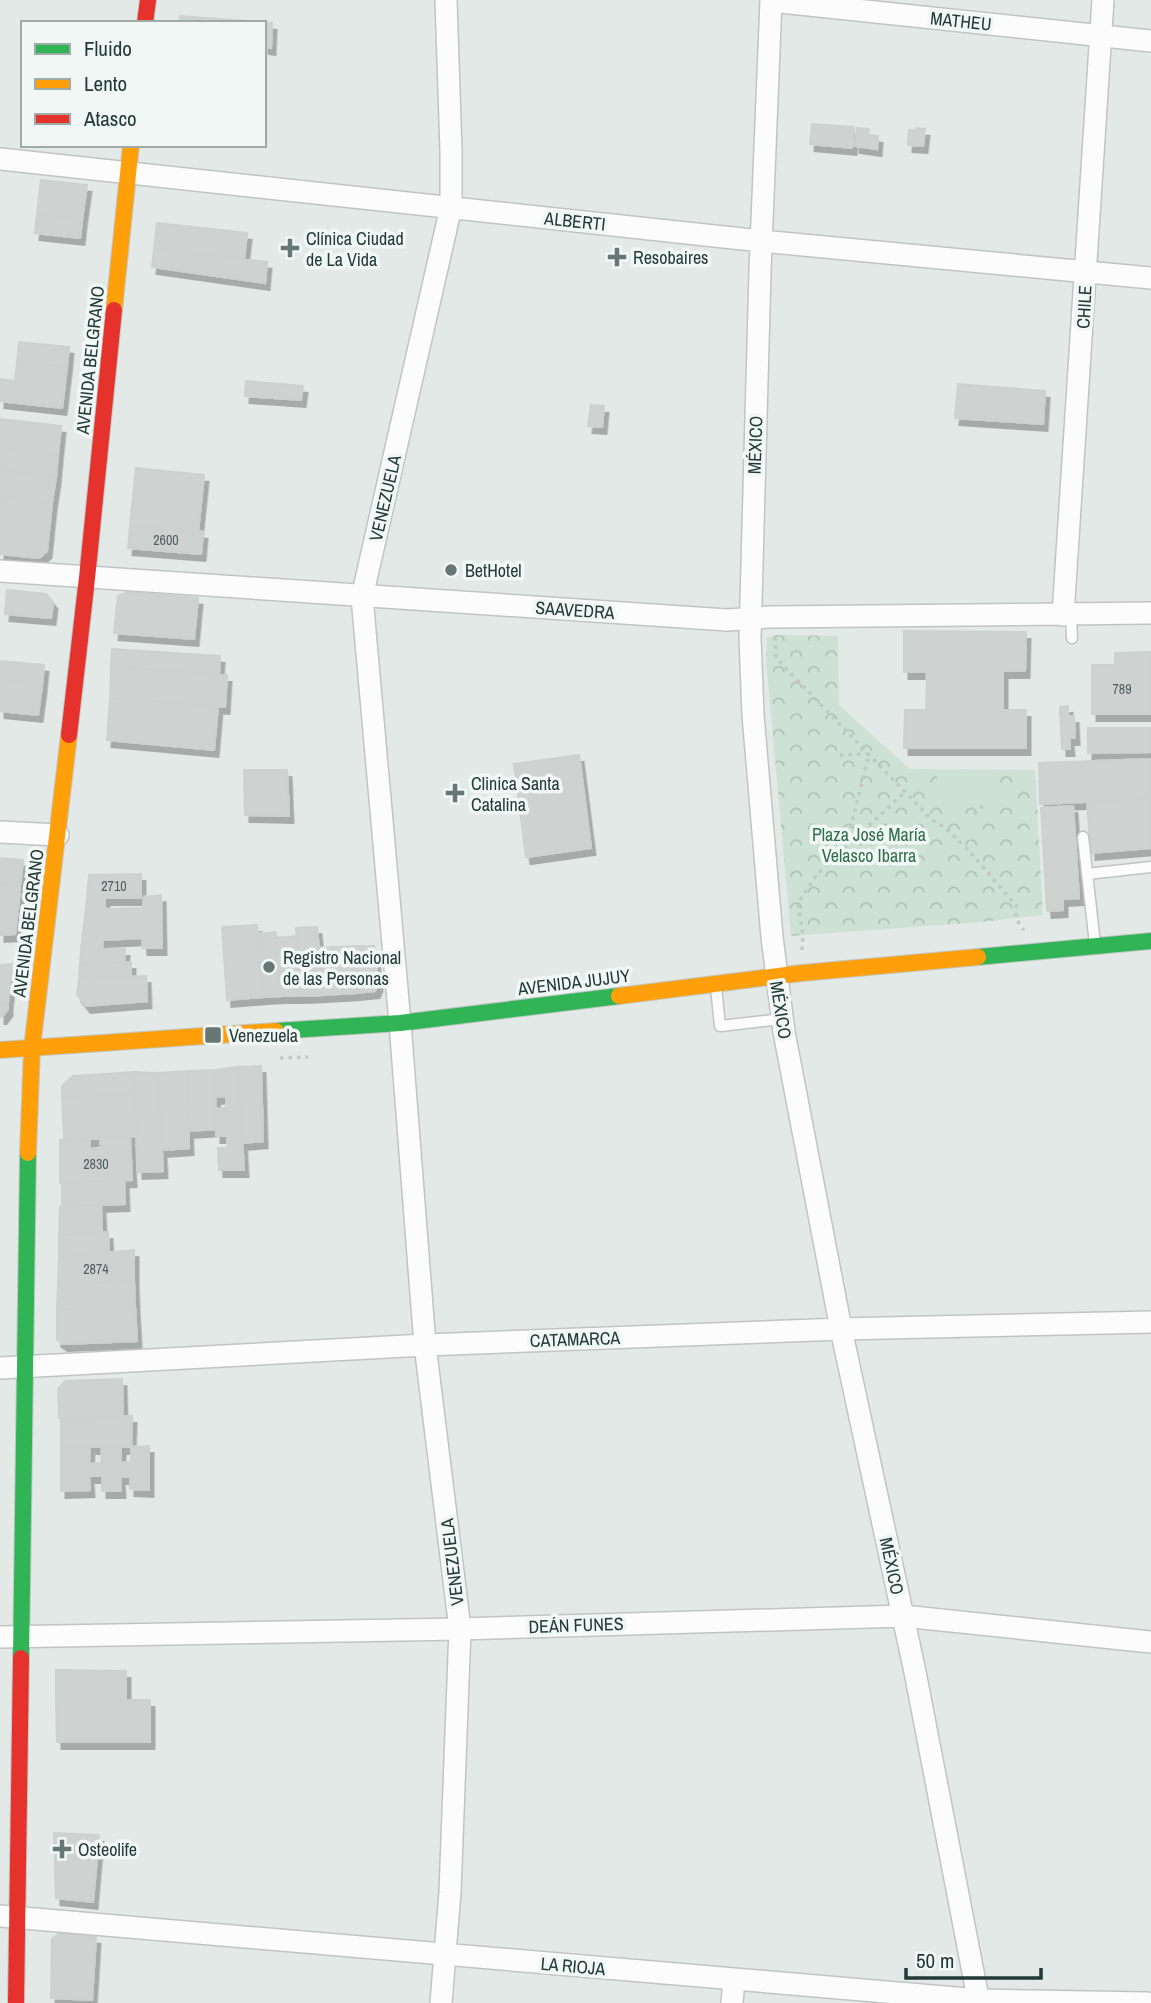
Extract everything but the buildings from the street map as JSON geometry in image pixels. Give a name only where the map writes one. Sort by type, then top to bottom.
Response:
[{"type":"main road","points":[[145,21],[148,0]]},
{"type":"main road","name":"AVENIDA BELGRANO","points":[[16,2003],[9,1917],[22,1636],[28,1131],[32,1048],[87,578],[131,147]]},
{"type":"main road","name":"AVENIDA JUJUY","points":[[0,1050],[400,1023],[802,973],[1151,941]]},
{"type":"street","name":"VENEZUELA","points":[[440,2003],[450,1892],[460,1629],[425,1345],[400,1023],[362,597],[451,207],[446,0]]},
{"type":"street","name":"MATHEU","points":[[771,0],[1151,41]]},
{"type":"street","name":"MÉXICO","points":[[771,0],[750,619],[753,715],[776,976],[841,1329],[903,1616],[979,2002]]},
{"type":"street","name":"CHILE","points":[[1067,615],[1103,0]]},
{"type":"street","name":"ALBERTI","points":[[0,159],[761,241],[1151,278]]},
{"type":"street","name":"SAAVEDRA","points":[[0,571],[727,620],[1151,614]]},
{"type":"street","points":[[0,832],[58,835]]},
{"type":"street","name":"CATAMARCA","points":[[0,1368],[425,1345],[841,1329],[1151,1322]]},
{"type":"street","name":"DEÁN FUNES","points":[[0,1637],[460,1629],[903,1616],[1151,1642]]},
{"type":"street","name":"LA RIOJA","points":[[9,1917],[979,2002],[1147,2003]]},
{"type":"street","points":[[732,2003],[734,1979]]},
{"type":"lane","points":[[1067,615],[1072,638]]},
{"type":"lane","points":[[1083,837],[1096,947]]},
{"type":"lane","points":[[1087,874],[1151,867]]},
{"type":"lane","points":[[715,984],[720,1026],[782,1019]]},
{"type":"path","points":[[776,658],[932,820],[943,825],[1016,905]]},
{"type":"path","points":[[840,755],[869,754]]},
{"type":"path","points":[[846,847],[869,754]]},
{"type":"path","points":[[802,973],[803,936],[798,903],[817,874],[905,791]]},
{"type":"path","points":[[974,814],[986,803]]},
{"type":"path","points":[[280,1058],[308,1057]]},
{"type":"green space","name":"Plaza José María Velasco Ibarra","points":[[775,635],[838,636],[839,705],[910,769],[1035,770],[1043,915],[791,936],[766,660],[767,638]]},
{"type":"green space","points":[[997,772],[997,803],[937,804],[937,773]]},
{"type":"traffic: fast","points":[[978,957],[1151,941]]},
{"type":"traffic: fast","points":[[276,1031],[400,1023],[619,996]]},
{"type":"traffic: fast","points":[[21,1658],[28,1153]]},
{"type":"traffic: slow","points":[[114,310],[131,147]]},
{"type":"traffic: slow","points":[[28,1153],[32,1048],[69,735]]},
{"type":"traffic: slow","points":[[619,996],[802,973],[978,957]]},
{"type":"traffic: slow","points":[[0,1050],[276,1031]]},
{"type":"traffic: jam","points":[[145,21],[148,0]]},
{"type":"traffic: jam","points":[[69,735],[114,310]]},
{"type":"traffic: jam","points":[[16,2003],[21,1658]]},
{"type":"place","name":"Clínica Ciudad de La Vida","points":[[290,248]]},
{"type":"place","name":"Resobaires","points":[[617,257]]},
{"type":"place","name":"BetHotel","points":[[451,570]]},
{"type":"place","name":"Clinica Santa Catalina","points":[[455,793]]},
{"type":"place","name":"Registro Nacional de las Personas","points":[[269,967]]},
{"type":"place","name":"Venezuela","points":[[213,1035]]},
{"type":"place","name":"Osteolife","points":[[62,1849]]}]
